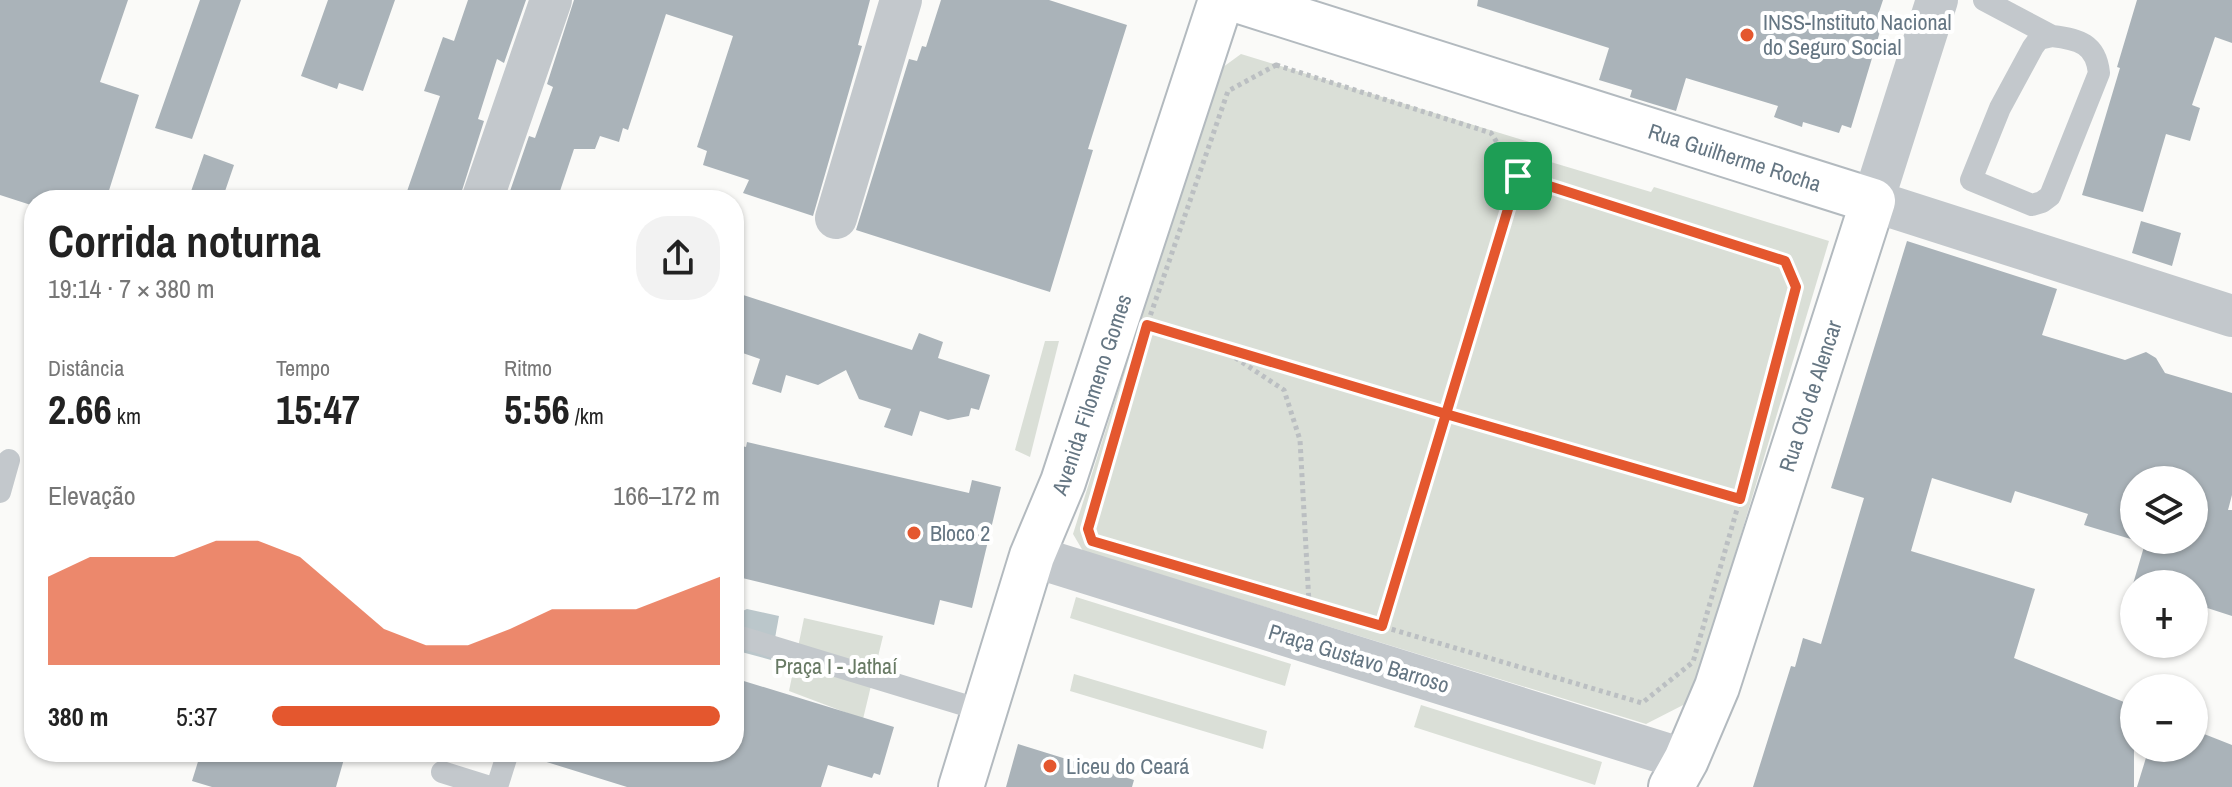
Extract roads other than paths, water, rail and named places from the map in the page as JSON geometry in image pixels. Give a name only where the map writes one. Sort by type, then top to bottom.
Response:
[{"type":"street","points":[[485,190],[551,0]]},
{"type":"street","points":[[836,218],[901,0]]},
{"type":"street","name":"Avenida Filomeno Gomes","points":[[961,787],[1032,556],[1063,482],[1221,0]]},
{"type":"street","name":"Rua Guilherme Rocha","points":[[1237,0],[1298,9],[1873,201],[2232,316]]},
{"type":"street","name":"Rua Oto de Alencar","points":[[1679,773],[1717,687],[1937,0]]},
{"type":"street","name":"Praça Gustavo Barroso","points":[[1032,556],[1679,773]]},
{"type":"lane","points":[[1984,0],[2052,36],[2090,47],[2097,57],[2099,73],[2050,196],[2032,205],[1971,180],[2000,108],[2033,47],[2039,39],[2052,36]]},
{"type":"lane","points":[[0,492],[9,460]]},
{"type":"lane","points":[[744,638],[984,711]]},
{"type":"lane","points":[[497,787],[505,762]]},
{"type":"lane","points":[[442,772],[490,787]]},
{"type":"place","name":"INSS-Instituto Nacional do Seguro Social","points":[[1747,35]]},
{"type":"place","name":"Bloco 2","points":[[914,533]]},
{"type":"place","name":"Liceu do Ceará","points":[[1050,766]]},
{"type":"park label","name":"Praça I - Jathaí","points":[[836,666]]}]
